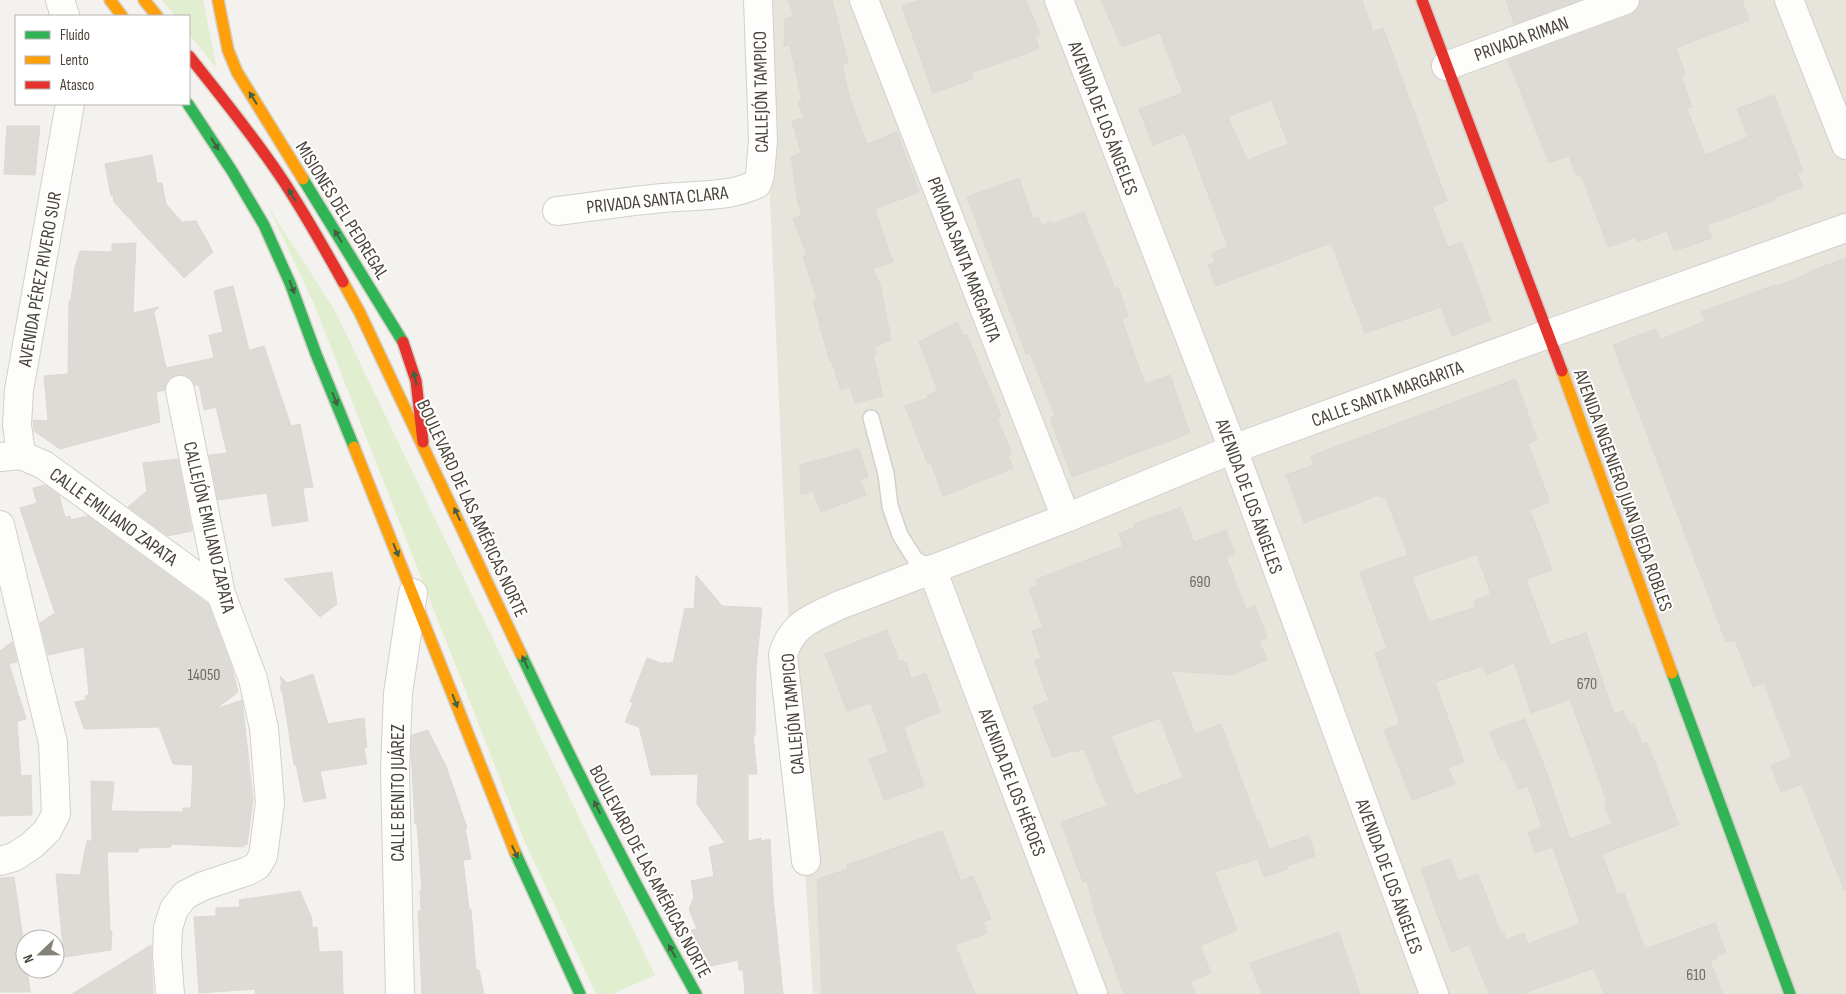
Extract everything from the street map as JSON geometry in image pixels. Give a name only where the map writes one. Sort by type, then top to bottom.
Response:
[{"type":"main road","points":[[110,0],[121,15]]},
{"type":"main road","points":[[144,0],[156,15]]},
{"type":"main road","name":"MISIONES DEL PEDREGAL","points":[[218,0],[228,50],[237,72],[406,346],[416,381],[424,444]]},
{"type":"main road","name":"AVENIDA INGENIERO JUAN OJEDA ROBLES","points":[[1422,0],[1548,334],[1790,994]]},
{"type":"main road","name":"BOULEVARD DE LAS AMÉRICAS NORTE","points":[[190,57],[233,111],[280,176],[319,239],[360,313],[424,444],[557,730],[661,931],[696,994]]},
{"type":"main road","points":[[189,105],[232,171],[264,225],[290,283],[316,354],[413,593],[508,836],[580,994]]},
{"type":"street","points":[[60,0],[65,15]]},
{"type":"street","name":"CALLEJÓN TAMPICO","points":[[757,184],[760,175],[762,140],[758,0]]},
{"type":"street","name":"PRIVADA SANTA MARGARITA","points":[[864,0],[1066,518]]},
{"type":"street","name":"AVENIDA DE LOS ÁNGELES","points":[[1059,0],[1233,449],[1434,994]]},
{"type":"street","name":"PRIVADA RIMAN","points":[[1446,66],[1625,0]]},
{"type":"street","points":[[1789,0],[1846,145]]},
{"type":"street","name":"AVENIDA PÉREZ RIVERO SUR","points":[[10,456],[16,425],[19,390],[70,105]]},
{"type":"street","name":"PRIVADA SANTA CLARA","points":[[557,211],[665,198],[711,196],[749,188],[757,184]]},
{"type":"street","name":"CALLE SANTA MARGARITA","points":[[932,570],[1066,518],[1233,449],[1846,228]]},
{"type":"street","name":"CALLEJÓN EMILIANO ZAPATA","points":[[170,994],[167,946],[168,928],[174,909],[185,895],[203,886],[248,871],[257,866],[263,856],[270,803],[264,728],[253,679],[221,594],[180,390]]},
{"type":"street","name":"CALLE EMILIANO ZAPATA","points":[[10,456],[44,465],[221,594]]},
{"type":"street","points":[[0,525],[53,743],[56,814],[47,831],[30,846],[14,857],[0,861]]},
{"type":"street","name":"CALLEJÓN TAMPICO","points":[[806,861],[783,655],[787,642],[796,629],[810,619],[840,604],[932,570]]},
{"type":"street","name":"AVENIDA DE LOS HÉROES","points":[[932,570],[1093,994]]},
{"type":"street","name":"CALLE BENITO JUÁREZ","points":[[400,994],[395,770],[398,693],[413,593]]},
{"type":"lane","points":[[871,418],[886,474],[890,506],[900,535],[916,559],[932,570]]},
{"type":"shaded area","points":[[765,0],[1846,0],[1846,994],[813,994],[789,628],[767,131]]},
{"type":"green space","points":[[162,0],[203,0],[217,69],[190,35],[190,15],[174,15]]},
{"type":"green space","points":[[269,208],[334,309],[655,975],[613,994],[596,994],[524,840],[314,304]]},
{"type":"building","points":[[788,0],[832,0],[848,63],[842,64],[850,99],[867,144],[897,132],[919,192],[875,209],[893,262],[873,268],[881,288],[891,340],[874,347],[876,355],[873,356],[883,396],[855,403],[850,387],[841,390],[832,362],[830,362],[813,301],[817,299],[803,257],[807,255],[793,219],[802,215],[798,203],[791,157],[801,153],[792,121],[804,118],[798,102],[802,101],[790,45],[784,46],[785,19],[794,16]]},
{"type":"building","points":[[920,0],[1026,0],[1040,34],[1035,36],[1039,49],[971,73],[973,79],[933,93],[902,6]]},
{"type":"building","points":[[1101,0],[1362,0],[1373,32],[1383,28],[1447,201],[1432,207],[1448,247],[1462,242],[1491,320],[1452,336],[1441,307],[1365,333],[1331,243],[1216,286],[1208,265],[1215,262],[1212,253],[1228,247],[1185,133],[1153,145],[1139,109],[1183,93],[1160,33],[1122,47]],"holes":[[[1272,100],[1288,144],[1247,160],[1228,117]]]},
{"type":"building","points":[[1506,0],[1580,0],[1514,24]]},
{"type":"building","points":[[1640,0],[1742,0],[1749,20],[1676,48],[1685,74],[1681,76],[1692,107],[1687,109],[1705,155],[1748,137],[1737,109],[1774,95],[1803,171],[1797,173],[1803,187],[1774,198],[1775,200],[1707,225],[1712,238],[1674,251],[1667,231],[1637,242],[1636,237],[1608,247],[1581,174],[1577,176],[1569,156],[1549,163],[1508,60],[1630,15],[1637,10]]},
{"type":"building","points":[[7,126],[40,126],[35,175],[4,174]]},
{"type":"building","points":[[152,155],[157,183],[162,183],[166,204],[182,222],[196,221],[213,252],[184,278],[114,202],[113,195],[111,196],[105,164]]},
{"type":"building","points":[[1019,178],[1033,219],[1038,217],[1042,226],[1051,221],[1053,224],[1084,212],[1115,288],[1118,287],[1128,317],[1122,320],[1145,384],[1170,375],[1190,433],[1072,477],[1050,418],[1055,416],[1030,353],[1026,354],[967,197]]},
{"type":"building","points":[[136,243],[133,313],[159,307],[153,313],[166,368],[214,358],[209,335],[223,332],[214,291],[233,286],[249,350],[264,346],[291,426],[300,424],[313,487],[303,488],[308,521],[272,526],[267,493],[218,500],[209,455],[227,453],[216,407],[204,410],[199,385],[195,385],[185,375],[176,375],[170,378],[165,385],[165,390],[156,392],[160,422],[60,449],[34,431],[33,420],[48,421],[44,376],[68,374],[69,301],[71,301],[75,267],[80,251],[112,252],[112,244]]},
{"type":"building","points":[[1846,258],[1846,890],[1844,890],[1802,784],[1781,792],[1771,765],[1792,757],[1764,683],[1753,687],[1735,640],[1726,642],[1613,345],[1656,329],[1660,340],[1705,321],[1701,312],[1775,285],[1777,286]]},
{"type":"building","points":[[957,322],[964,336],[967,335],[1001,416],[997,417],[1012,454],[1008,456],[1013,468],[943,496],[931,463],[928,464],[905,406],[928,398],[927,395],[938,391],[919,342]]},
{"type":"building","points":[[1516,379],[1537,440],[1528,444],[1550,502],[1530,510],[1552,570],[1526,579],[1550,645],[1586,633],[1614,714],[1623,711],[1630,725],[1634,723],[1642,744],[1647,742],[1679,825],[1602,854],[1617,895],[1624,893],[1645,949],[1715,923],[1726,952],[1710,961],[1723,994],[1604,994],[1594,968],[1522,994],[1489,994],[1469,945],[1451,952],[1421,869],[1450,859],[1458,881],[1478,874],[1501,934],[1504,933],[1506,940],[1524,933],[1528,944],[1580,924],[1553,847],[1535,853],[1528,832],[1542,827],[1528,786],[1518,790],[1505,759],[1501,761],[1490,732],[1525,719],[1570,839],[1612,824],[1604,804],[1607,802],[1570,699],[1531,713],[1514,663],[1486,675],[1483,666],[1435,682],[1464,762],[1448,768],[1455,784],[1412,800],[1384,730],[1400,724],[1375,653],[1387,649],[1360,572],[1408,555],[1385,496],[1381,498],[1380,495],[1304,523],[1286,475],[1314,465],[1311,456]],"holes":[[[1477,554],[1491,594],[1474,601],[1476,607],[1429,622],[1412,577]]]},
{"type":"building","points":[[859,449],[868,477],[860,479],[866,495],[821,512],[813,491],[801,494],[800,465]]},
{"type":"building","points":[[178,459],[192,531],[168,536],[128,507],[147,491],[143,463]]},
{"type":"building","points":[[45,485],[59,495],[65,517],[70,516],[71,520],[88,516],[208,604],[232,668],[238,692],[216,709],[242,700],[253,799],[247,845],[244,844],[244,847],[171,844],[171,847],[139,848],[138,852],[107,852],[110,930],[112,932],[111,950],[65,957],[65,929],[61,929],[56,874],[80,875],[87,841],[92,841],[91,781],[114,782],[111,811],[183,812],[183,808],[191,808],[193,765],[173,764],[159,727],[84,729],[75,702],[86,700],[85,696],[89,695],[84,647],[48,655],[40,623],[55,613],[20,508],[37,503],[33,488]]},
{"type":"building","points":[[1181,507],[1194,542],[1226,530],[1235,554],[1226,557],[1246,610],[1255,605],[1267,638],[1259,641],[1267,660],[1231,675],[1171,671],[1195,734],[1221,724],[1269,849],[1309,835],[1315,856],[1287,866],[1288,869],[1264,877],[1258,859],[1215,872],[1237,930],[1200,946],[1211,973],[1190,981],[1195,994],[1124,994],[1097,920],[1087,881],[1083,882],[1061,822],[1107,806],[1084,749],[1074,752],[1074,750],[1053,758],[1033,706],[1049,701],[1035,661],[1041,658],[1032,631],[1043,627],[1029,589],[1038,586],[1035,580],[1123,546],[1119,534],[1136,527],[1134,524]],"holes":[[[1160,718],[1183,778],[1135,795],[1111,736]]]},
{"type":"building","points":[[332,572],[337,604],[320,617],[284,579]]},
{"type":"building","points":[[696,575],[722,606],[762,608],[756,668],[755,735],[753,735],[757,774],[748,774],[748,841],[761,838],[761,841],[770,839],[773,896],[783,994],[745,994],[743,970],[739,970],[738,960],[711,966],[691,930],[697,929],[689,909],[694,897],[691,881],[714,876],[709,847],[725,843],[697,804],[698,774],[651,775],[639,727],[625,722],[633,703],[630,702],[647,658],[663,664],[664,662],[673,663],[685,608],[694,609]]},
{"type":"building","points":[[887,630],[899,661],[903,660],[904,663],[906,662],[911,679],[926,673],[940,712],[904,727],[924,786],[884,800],[869,759],[888,752],[871,703],[847,711],[825,654]]},
{"type":"building","points":[[12,642],[17,662],[9,664],[26,719],[15,722],[17,722],[21,776],[31,775],[32,815],[0,816],[0,651]]},
{"type":"building","points":[[313,674],[328,724],[364,718],[367,748],[364,748],[367,764],[320,771],[326,798],[304,802],[296,765],[294,765],[280,686],[282,685],[280,676],[287,683]]},
{"type":"building","points":[[428,730],[446,766],[467,828],[465,829],[471,859],[463,860],[469,909],[471,909],[476,970],[479,970],[484,994],[422,994],[418,911],[421,911],[420,890],[422,890],[417,824],[415,824],[411,752],[412,735]]},
{"type":"building","points":[[942,831],[961,881],[973,876],[991,919],[983,922],[987,933],[955,945],[975,994],[822,994],[817,879],[848,869],[847,865]]},
{"type":"building","points":[[14,877],[21,929],[15,929],[15,979],[28,979],[30,992],[0,992],[0,878]]},
{"type":"building","points":[[300,891],[312,919],[312,928],[317,927],[319,952],[342,951],[343,994],[255,994],[255,989],[199,993],[194,917],[216,916],[216,908],[240,907],[239,900]]},
{"type":"building","points":[[1339,932],[1360,994],[1262,994],[1250,963]]},
{"type":"building","points":[[151,945],[153,994],[72,994]]},
{"type":"traffic: fast","points":[[189,105],[232,171],[264,225],[290,283],[316,354],[354,447]]},
{"type":"traffic: fast","points":[[303,179],[403,342]]},
{"type":"traffic: fast","points":[[521,654],[606,826],[696,994]]},
{"type":"traffic: fast","points":[[1672,673],[1790,994]]},
{"type":"traffic: fast","points":[[515,852],[580,994]]},
{"type":"traffic: slow","points":[[110,0],[121,15]]},
{"type":"traffic: slow","points":[[144,0],[156,15]]},
{"type":"traffic: slow","points":[[218,0],[228,50],[237,72],[303,179]]},
{"type":"traffic: slow","points":[[343,282],[360,313],[521,654]]},
{"type":"traffic: slow","points":[[1562,371],[1672,673]]},
{"type":"traffic: slow","points":[[354,447],[515,852]]},
{"type":"traffic: jam","points":[[1422,0],[1562,371]]},
{"type":"traffic: jam","points":[[190,57],[280,176],[305,215],[343,282]]},
{"type":"traffic: jam","points":[[403,342],[416,381],[423,442]]}]
